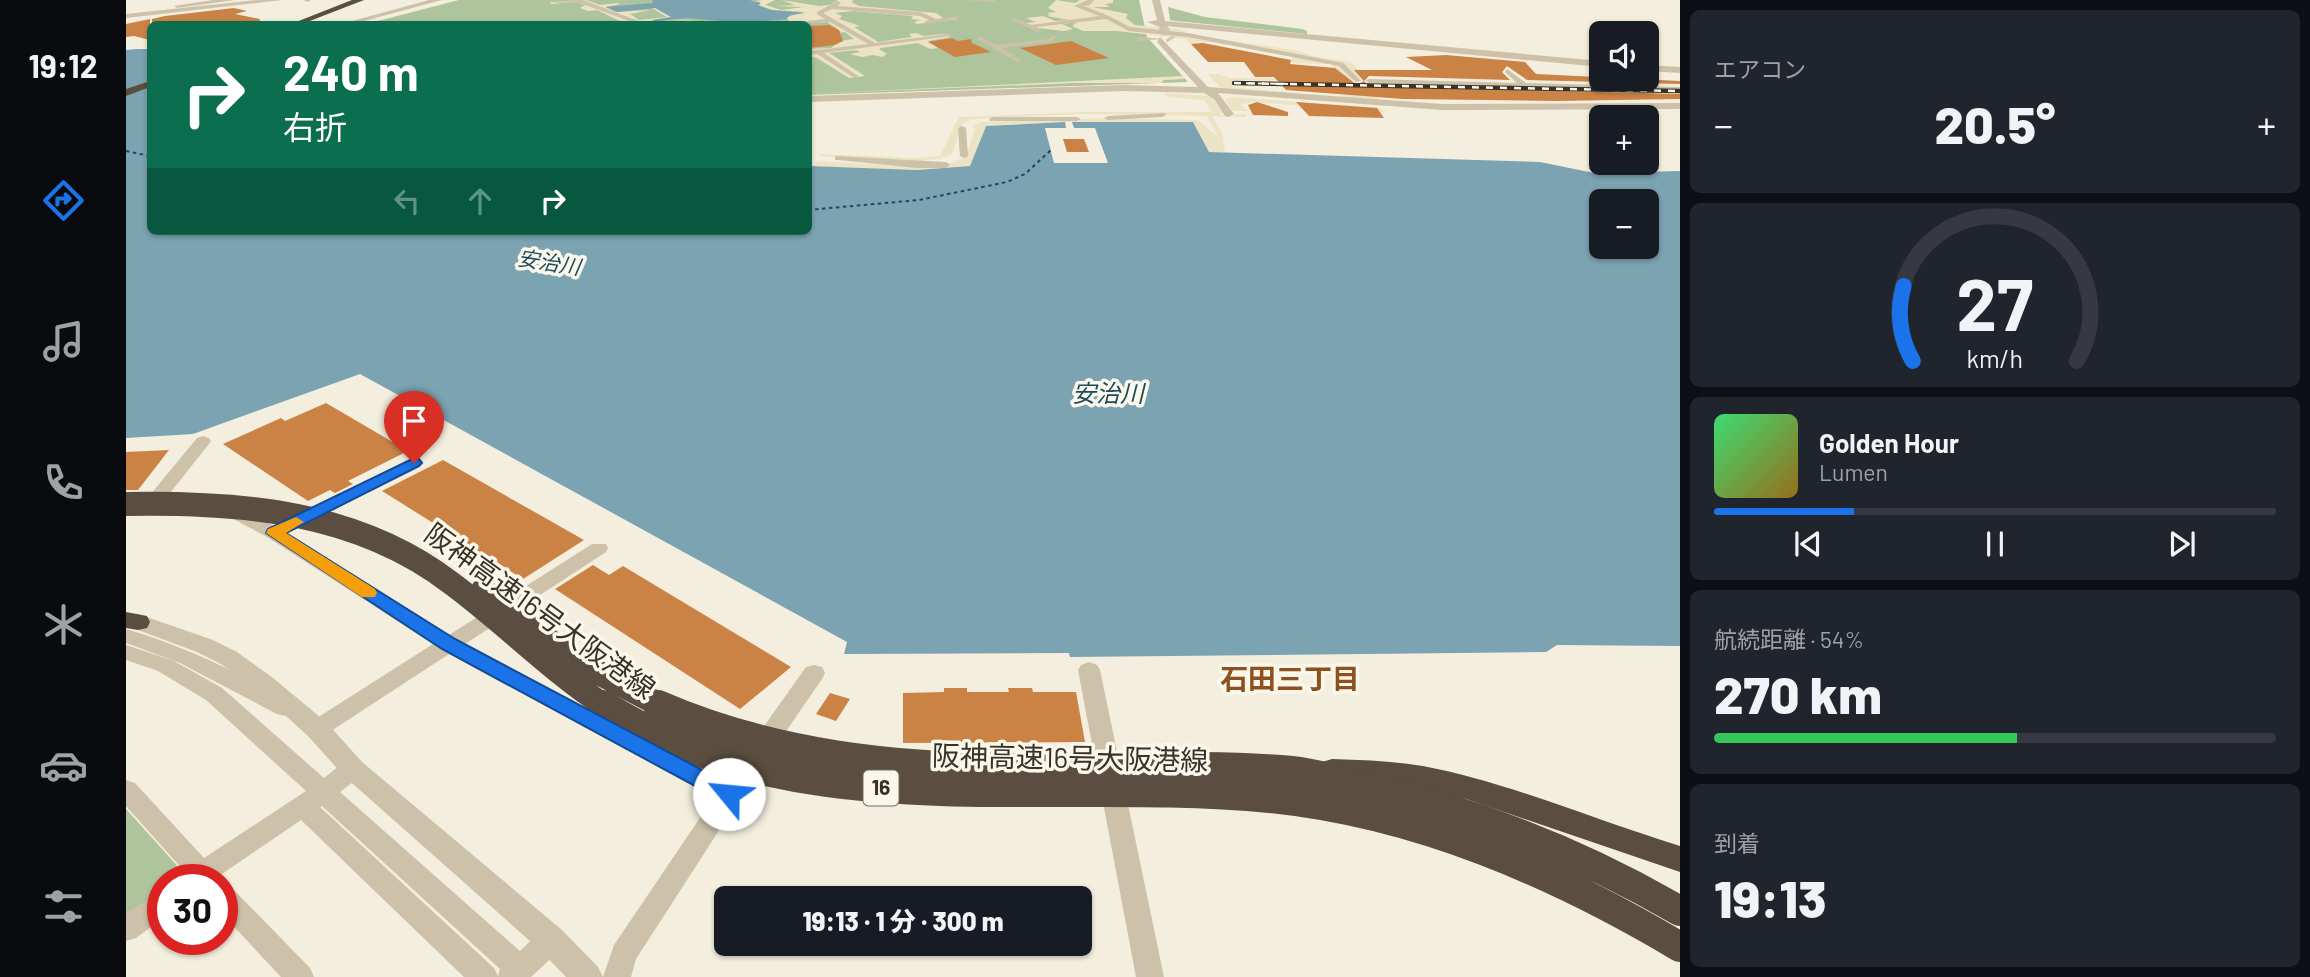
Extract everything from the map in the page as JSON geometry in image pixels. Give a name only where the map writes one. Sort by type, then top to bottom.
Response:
[{"type":"highway","points":[[304,21],[364,1]]},
{"type":"highway","points":[[317,21],[364,1]]},
{"type":"highway","points":[[126,87],[147,79]]},
{"type":"highway","points":[[126,93],[147,85]]},
{"type":"highway","name":"阪神高速16号大阪港線","points":[[126,501],[188,497],[285,505],[359,524],[398,538],[453,570],[553,645],[622,688],[712,726],[786,748],[888,763],[957,767],[1180,767],[1298,772],[1387,790],[1494,822],[1560,848],[1680,911]]},
{"type":"highway","name":"阪神高速16号大阪港線","points":[[126,501],[235,505],[278,511],[349,528],[391,545],[430,567],[467,594],[573,684],[601,703],[666,738],[745,766],[853,786],[975,791],[1212,793],[1342,809],[1410,824],[1514,859],[1613,906],[1680,947]]},
{"type":"highway","points":[[1298,772],[1376,771],[1447,782],[1680,859]]},
{"type":"street","points":[[177,6],[232,0]]},
{"type":"street","points":[[126,16],[276,0]]},
{"type":"street","points":[[357,21],[438,0]]},
{"type":"street","points":[[366,21],[447,0]]},
{"type":"street","points":[[843,0],[819,12],[874,45]]},
{"type":"street","points":[[966,0],[993,0]]},
{"type":"street","points":[[1091,0],[1088,4],[1077,6],[1129,29],[1188,35],[1341,64],[1358,81]]},
{"type":"street","points":[[1146,0],[1156,24]]},
{"type":"street","points":[[1156,0],[1156,24]]},
{"type":"street","points":[[551,3],[581,1],[631,21]]},
{"type":"street","points":[[165,3],[193,9]]},
{"type":"street","points":[[832,7],[921,14],[936,21]]},
{"type":"street","points":[[1033,26],[1107,17]]},
{"type":"street","points":[[915,23],[957,18]]},
{"type":"street","points":[[997,47],[1050,41],[1053,37],[1013,19]]},
{"type":"street","points":[[812,22],[830,20]]},
{"type":"street","points":[[1156,24],[1589,63]]},
{"type":"street","points":[[839,34],[852,32]]},
{"type":"street","points":[[914,34],[924,39]]},
{"type":"street","points":[[812,53],[948,36]]},
{"type":"street","points":[[979,38],[1019,61]]},
{"type":"street","points":[[1139,39],[1159,39],[1214,93]]},
{"type":"street","points":[[1171,40],[1229,114]]},
{"type":"street","points":[[818,52],[856,77]]},
{"type":"street","points":[[1659,69],[1680,71]]},
{"type":"street","points":[[1507,71],[1523,84]]},
{"type":"street","points":[[1368,80],[1680,89]]},
{"type":"street","points":[[812,100],[1050,92],[1214,93],[1367,106],[1680,106]]},
{"type":"street","points":[[1108,118],[1161,116]]},
{"type":"street","points":[[993,119],[1077,119]]},
{"type":"street","points":[[962,128],[964,156]]},
{"type":"street","points":[[838,158],[946,165]]},
{"type":"street","points":[[156,499],[203,441]]},
{"type":"street","points":[[274,533],[414,463]]},
{"type":"street","points":[[126,501],[156,499],[205,503],[238,513],[449,644],[729,794]]},
{"type":"street","points":[[310,724],[449,644],[598,548]]},
{"type":"street","points":[[130,626],[183,636],[229,658],[310,724],[353,769],[551,940],[587,977]]},
{"type":"street","points":[[126,652],[166,666],[214,694],[484,977]]},
{"type":"street","points":[[1089,670],[1150,977]]},
{"type":"street","points":[[617,977],[624,954],[729,794],[814,673]]},
{"type":"street","points":[[222,864],[316,803],[353,769]]},
{"type":"street","points":[[126,790],[188,864]]},
{"type":"street","points":[[316,803],[515,973],[551,940]]},
{"type":"street","points":[[238,912],[300,977]]},
{"type":"street","points":[[126,929],[147,914]]},
{"type":"green space","points":[[459,0],[1139,0],[1147,37],[1188,82],[812,95],[812,21],[378,21]]},
{"type":"green space","points":[[1168,7],[1205,17],[1302,29],[1307,31],[1307,34],[1170,20]]},
{"type":"green space","points":[[126,809],[176,864],[147,864],[147,902],[126,917]]},
{"type":"shaded area","points":[[586,0],[600,5],[618,3],[620,4],[605,7],[616,12],[651,10],[630,14],[639,20],[667,17],[652,8],[672,17],[658,21],[620,21],[597,10],[580,8],[585,5],[576,2],[550,2]]},
{"type":"shaded area","points":[[775,0],[765,5],[782,10],[804,7],[776,6],[795,5],[781,0],[819,6],[830,5],[838,0],[854,0],[851,2],[859,6],[936,13],[943,18],[959,19],[917,24],[914,22],[921,20],[911,19],[913,16],[853,11],[835,13],[842,16],[839,19],[860,26],[854,27],[878,42],[912,37],[909,34],[916,33],[924,36],[944,34],[951,37],[928,41],[938,48],[930,49],[918,43],[881,48],[879,49],[887,54],[882,57],[850,54],[860,52],[856,50],[829,53],[865,76],[849,78],[812,57],[812,49],[831,48],[839,41],[854,39],[845,32],[837,33],[841,31],[835,31],[838,29],[827,22],[789,21],[786,17],[805,12],[773,10],[759,6],[760,2],[755,1]]},
{"type":"shaded area","points":[[1056,0],[1075,3],[1080,0],[1113,0],[1113,3],[1105,4],[1110,7],[1093,7],[1128,14],[1126,18],[1135,25],[1179,29],[1187,31],[1184,32],[1187,34],[1300,51],[1312,56],[1351,62],[1369,81],[1232,80],[1233,87],[1340,97],[1343,95],[1339,90],[1373,91],[1381,102],[1230,90],[1220,87],[1208,74],[1229,78],[1345,79],[1330,64],[1290,63],[1292,56],[1210,42],[1191,44],[1186,39],[1117,31],[1083,31],[1072,26],[1077,22],[1062,24],[1073,29],[1064,31],[1038,28],[1026,23],[1036,22],[1026,18],[1043,16],[1055,21],[1069,20],[1047,16],[1050,15],[1047,13],[1056,12],[1048,8]]},
{"type":"shaded area","points":[[679,19],[695,21],[662,21]]},
{"type":"shaded area","points":[[1183,76],[1185,79],[1164,80],[1161,83],[1075,83],[812,94]]},
{"type":"shaded area","points":[[1164,93],[1207,96],[1213,98],[1222,113],[1219,115],[1246,114],[1247,117],[1212,116],[1222,133],[1225,152],[1209,152],[1193,122],[1065,122],[985,126],[970,166],[917,170],[813,166],[817,161],[918,167],[952,163],[966,156],[975,129],[973,126],[981,122],[1108,118],[1198,120],[1218,137],[1207,116],[1086,114],[986,118],[962,124],[952,154],[939,159],[916,161],[819,156],[940,156],[959,117],[1080,112],[1212,112],[1204,100],[1167,97]]},
{"type":"shaded area","points":[[1230,97],[1379,108],[1388,112],[1252,102],[1240,105],[1249,111],[1236,111],[1232,110],[1225,100]]},
{"type":"water","points":[[652,0],[753,0],[750,1],[761,3],[758,5],[771,10],[805,13],[791,15],[786,19],[766,21],[688,18],[654,21],[671,17],[655,8],[617,12],[606,7],[653,3]]},
{"type":"water","name":"安治川","points":[[147,49],[147,235],[812,235],[812,166],[917,170],[970,166],[986,126],[1065,122],[1193,122],[1209,152],[1540,162],[1589,172],[1589,175],[1659,175],[1659,171],[1680,171],[1680,646],[1557,645],[1546,652],[1070,657],[1069,653],[844,654],[847,642],[360,374],[193,434],[126,438],[126,50]]},
{"type":"pier","points":[[1065,122],[1072,122],[1074,128],[1095,128],[1108,163],[1054,163],[1045,128],[1066,128]]},
{"type":"building","points":[[234,8],[247,11],[235,14],[260,19],[152,21],[165,16]]},
{"type":"building","points":[[150,19],[147,21],[147,39],[126,37],[126,24]]},
{"type":"building","points":[[829,25],[839,30],[843,41],[835,45],[812,48],[812,26]]},
{"type":"building","points":[[952,38],[958,41],[971,39],[972,43],[991,52],[955,57],[928,42]]},
{"type":"building","points":[[1071,41],[1109,58],[1056,65],[1020,48]]},
{"type":"building","points":[[1203,43],[1291,60],[1290,64],[1335,68],[1357,85],[1364,81],[1369,86],[1680,94],[1680,99],[1403,99],[1286,90],[1274,77],[1255,77],[1244,62],[1208,62],[1191,44]]},
{"type":"building","points":[[1446,55],[1525,62],[1536,74],[1589,77],[1589,82],[1527,80],[1507,66],[1502,72],[1510,80],[1369,76],[1364,81],[1354,70],[1432,70],[1406,57]]},
{"type":"building","points":[[1659,80],[1680,81],[1680,84],[1659,83]]},
{"type":"building","points":[[1257,102],[1288,112],[1288,116],[1253,115],[1248,105]]},
{"type":"building","points":[[1296,102],[1377,108],[1384,118],[1309,116]]},
{"type":"building","points":[[1063,139],[1084,139],[1089,152],[1067,152]]},
{"type":"building","points":[[326,403],[408,451],[348,481],[353,484],[335,493],[330,490],[308,501],[223,444],[281,418],[285,421]]},
{"type":"building","points":[[169,450],[138,490],[126,490],[126,452]]},
{"type":"building","points":[[443,460],[584,540],[523,579],[382,491]]},
{"type":"building","points":[[593,565],[609,575],[623,566],[791,667],[740,709],[555,589]]},
{"type":"building","points":[[944,688],[967,688],[967,692],[1009,692],[1008,688],[1032,688],[1033,692],[1076,692],[1085,742],[903,743],[903,693],[944,692]]},
{"type":"building","points":[[830,693],[850,699],[836,721],[816,714]]},
{"type":"ferry route","points":[[812,210],[919,200],[1007,182],[1025,174],[1051,150]]},
{"type":"ferry route","points":[[126,151],[147,155]]},
{"type":"tunnel","points":[[1162,26],[1171,40]]},
{"type":"railway","points":[[1293,84],[1234,83],[1680,91]]},
{"type":"slow traffic","points":[[296,522],[274,533],[368,593]]},
{"type":"district","name":"石田三丁目","points":[[1290,679]]},
{"type":"route","points":[[414,463],[274,533],[449,644],[729,794]]}]
